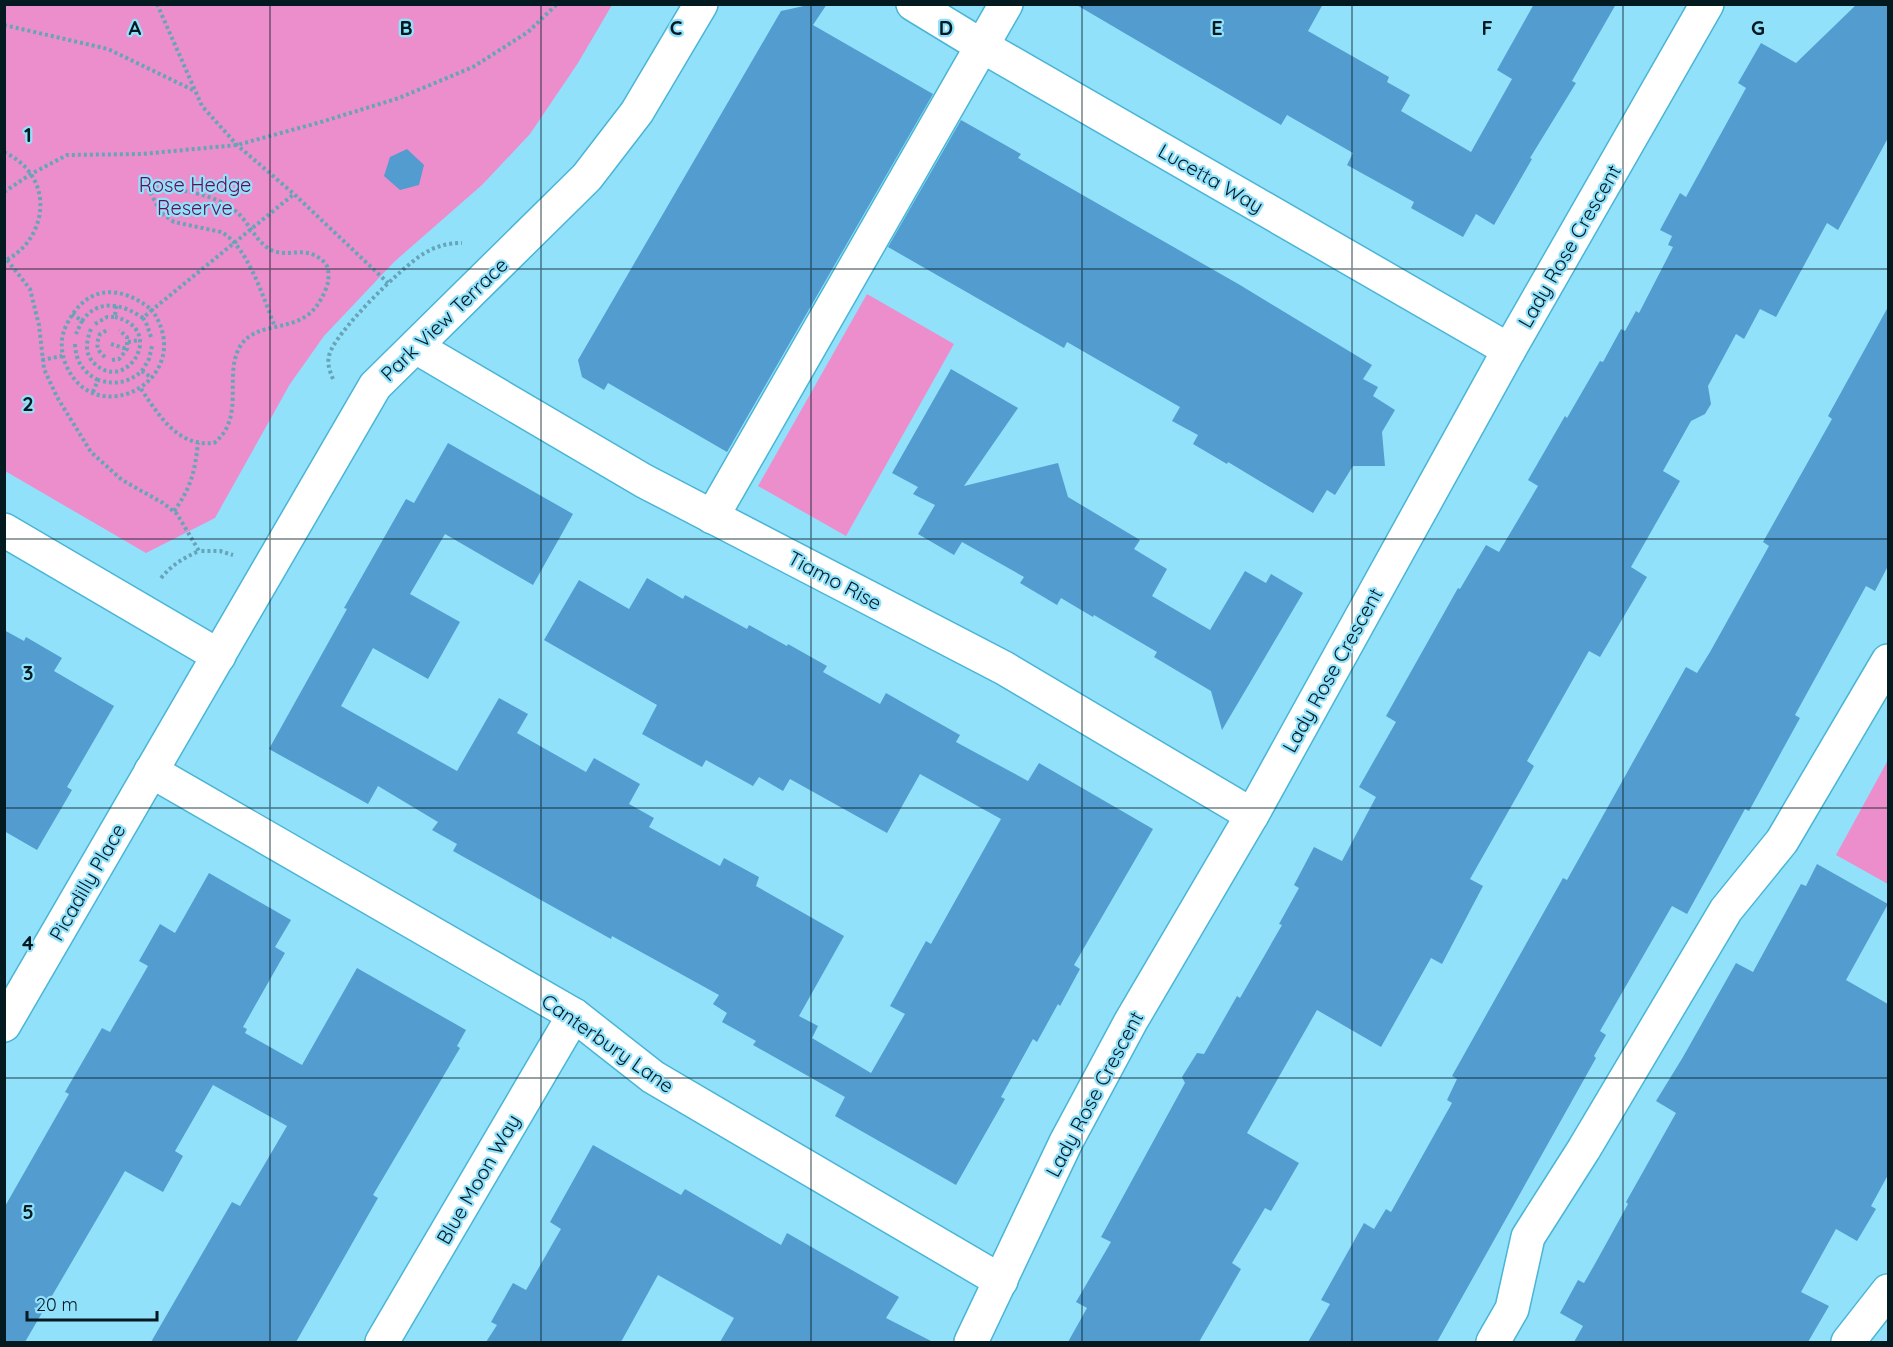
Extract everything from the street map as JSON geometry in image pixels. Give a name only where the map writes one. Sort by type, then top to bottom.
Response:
[{"type":"street","name":"Park View Terrace","points":[[151,771],[375,386],[587,177],[638,112],[701,4]]},
{"type":"street","name":"Lucetta Way","points":[[914,4],[982,46],[1509,350]]},
{"type":"street","points":[[712,517],[1006,4]]},
{"type":"street","name":"Lady Rose Crescent","points":[[971,1342],[1077,1122],[1131,1021],[1252,815],[1509,350],[1707,4]]},
{"type":"street","name":"Tiamo Rise","points":[[416,347],[644,481],[1004,668],[1252,815]]},
{"type":"street","points":[[4,530],[219,656]]},
{"type":"street","points":[[1493,1342],[1512,1309],[1528,1237],[1584,1149],[1726,910],[1782,841],[1888,661]]},
{"type":"street","name":"Canterbury Lane","points":[[151,771],[574,1015],[653,1077],[1001,1281]]},
{"type":"street","name":"Picadilly Place","points":[[4,1025],[151,771]]},
{"type":"street","name":"Blue Moon Way","points":[[382,1342],[574,1015]]},
{"type":"street","points":[[1848,1342],[1888,1291]]},
{"type":"path","points":[[157,4],[202,106],[237,145],[294,194],[388,283]]},
{"type":"path","points":[[4,192],[31,174],[67,155],[142,154],[237,145],[399,98],[473,67],[528,32],[557,4]]},
{"type":"path","points":[[4,25],[108,49],[196,92]]},
{"type":"path","points":[[4,152],[19,160],[31,174],[39,192],[40,212],[35,232],[24,248],[6,261],[30,289],[39,324],[44,369],[57,397],[91,452],[122,480],[174,511],[199,551],[220,551],[234,555],[267,573]]},
{"type":"path","points":[[141,389],[164,421],[179,435],[198,443],[214,443],[225,431],[232,409],[234,365],[242,343],[250,336],[265,330],[297,322],[316,309],[328,283],[326,263],[315,254],[305,251],[282,254],[274,252],[250,230],[239,214],[216,199],[147,186],[161,213],[174,222],[220,232],[234,243],[245,259],[275,327]]},
{"type":"path","points":[[143,318],[294,194]]},
{"type":"path","points":[[361,410],[337,388],[329,371],[328,355],[340,335],[388,283],[422,254],[445,243],[471,242],[507,256]]},
{"type":"path","points":[[111,292],[122,292],[132,296],[152,310],[160,322],[165,350],[161,363],[152,378],[141,389],[128,395],[113,397],[87,390],[69,371],[61,348],[62,336],[72,314],[89,298],[111,292]]},
{"type":"path","points":[[76,334],[82,321],[92,310],[104,305],[116,305],[128,308],[143,318],[151,338]]},
{"type":"path","points":[[115,317],[116,305]]},
{"type":"path","points":[[72,314],[82,321]]},
{"type":"path","points":[[91,329],[86,350],[90,360],[107,371],[116,372],[131,365],[140,349],[140,340],[135,327],[129,321],[115,317],[107,317],[95,324]]},
{"type":"path","points":[[105,357],[98,351],[97,342],[100,334],[110,329]]},
{"type":"path","points":[[112,360],[119,359],[127,349],[127,336],[119,330]]},
{"type":"path","points":[[87,339],[97,342]]},
{"type":"path","points":[[128,342],[140,340]]},
{"type":"path","points":[[111,344],[127,349]]},
{"type":"path","points":[[75,345],[75,353],[81,366],[90,376],[108,383],[123,383],[132,379],[142,370],[149,358],[152,346]]},
{"type":"path","points":[[42,360],[63,356]]},
{"type":"path","points":[[81,366],[90,360]]},
{"type":"path","points":[[142,370],[152,378]]},
{"type":"path","points":[[93,392],[98,380]]},
{"type":"path","points":[[174,511],[190,485],[198,443]]},
{"type":"green space","name":"Rose Hedge Reserve","points":[[5,5],[612,5],[578,63],[530,134],[482,185],[394,262],[324,336],[290,384],[215,518],[146,553],[5,471]]},
{"type":"green space","points":[[867,294],[954,344],[846,536],[758,486]]},
{"type":"green space","points":[[1888,760],[1888,884],[1836,855]]},
{"type":"building","points":[[813,4],[827,4],[813,25],[933,94],[727,452],[608,383],[604,390],[582,377],[578,360],[781,11]]},
{"type":"building","points":[[1075,4],[1323,4],[1308,31],[1389,77],[1387,82],[1410,95],[1401,111],[1471,152],[1512,79],[1497,70],[1534,4],[1616,4],[1572,81],[1576,83],[1530,158],[1532,159],[1494,225],[1476,214],[1463,237],[1411,208],[1414,202],[1347,165],[1353,153],[1287,115],[1281,125]]},
{"type":"building","points":[[1857,4],[1888,4],[1888,138],[1838,230],[1827,223],[1776,317],[1760,309],[1744,339],[1736,334],[1708,386],[1711,404],[1705,414],[1691,421],[1663,471],[1680,481],[1631,567],[1647,577],[1600,657],[1589,651],[1527,761],[1534,766],[1470,879],[1483,886],[1442,964],[1431,958],[1381,1047],[1317,1010],[1247,1133],[1299,1163],[1271,1211],[1265,1208],[1232,1263],[1241,1269],[1199,1342],[1068,1342],[1087,1308],[1076,1302],[1111,1242],[1101,1237],[1185,1083],[1182,1077],[1197,1053],[1204,1054],[1237,996],[1240,998],[1282,925],[1279,924],[1299,888],[1294,885],[1314,847],[1342,861],[1376,797],[1359,787],[1396,722],[1386,716],[1458,588],[1460,589],[1486,545],[1499,552],[1538,486],[1528,480],[1565,416],[1567,418],[1621,329],[1625,331],[1636,311],[1639,313],[1673,247],[1668,245],[1672,236],[1660,230],[1680,193],[1686,197],[1746,88],[1738,83],[1761,43],[1796,63]]},
{"type":"building","points":[[961,120],[1021,154],[1018,158],[1240,285],[1372,365],[1363,379],[1378,387],[1373,396],[1395,410],[1382,432],[1385,466],[1353,466],[1335,495],[1327,490],[1313,513],[1228,462],[1227,464],[1193,444],[1198,435],[1172,421],[1180,407],[1067,342],[1064,348],[888,247]]},
{"type":"building","points":[[407,149],[424,165],[419,185],[400,190],[384,176],[390,157]]},
{"type":"building","points":[[1888,307],[1888,566],[1875,591],[1866,586],[1795,715],[1800,718],[1749,811],[1745,809],[1687,914],[1672,906],[1600,1031],[1606,1035],[1594,1056],[1596,1058],[1437,1342],[1308,1342],[1330,1304],[1321,1300],[1364,1223],[1374,1229],[1386,1209],[1391,1212],[1452,1103],[1447,1100],[1457,1079],[1452,1076],[1563,878],[1567,880],[1686,667],[1697,673],[1710,652],[1769,546],[1763,542],[1832,419],[1828,416]]},
{"type":"building","points":[[951,369],[1018,408],[964,486],[1058,463],[1068,497],[1140,540],[1134,549],[1167,569],[1152,596],[1210,630],[1245,571],[1266,583],[1271,574],[1303,593],[1222,730],[1211,691],[1154,657],[1157,652],[1061,598],[1057,605],[1020,583],[1024,577],[962,542],[954,555],[918,534],[935,505],[913,494],[918,487],[892,473]]},
{"type":"building","points":[[448,443],[573,514],[533,585],[445,534],[410,594],[460,622],[428,679],[373,648],[341,706],[457,771],[499,698],[528,714],[517,733],[586,772],[594,758],[640,784],[629,804],[654,818],[649,827],[720,866],[724,858],[759,877],[756,886],[844,936],[799,1016],[818,1026],[812,1038],[871,1073],[905,1014],[890,1006],[926,941],[931,944],[1001,819],[920,774],[887,833],[790,779],[783,791],[759,777],[753,786],[706,760],[702,767],[642,734],[657,705],[544,640],[579,580],[629,609],[647,578],[683,599],[685,595],[747,629],[749,625],[787,646],[788,644],[827,666],[823,672],[880,704],[886,693],[960,735],[956,742],[1028,781],[1039,763],[1153,829],[1074,965],[1080,969],[1060,1006],[1058,1004],[1037,1042],[1033,1039],[1001,1097],[1005,1099],[956,1185],[835,1116],[845,1097],[753,1045],[756,1041],[722,1022],[727,1013],[713,1004],[719,995],[612,936],[611,939],[453,851],[457,844],[432,830],[438,822],[378,786],[368,804],[269,749],[347,609],[344,608],[406,499],[414,503]]},
{"type":"building","points":[[4,630],[24,641],[26,637],[62,658],[54,671],[114,706],[67,787],[72,790],[37,850],[4,831]]},
{"type":"building","points":[[1817,864],[1888,904],[1846,980],[1888,1004],[1888,1175],[1871,1206],[1876,1209],[1857,1241],[1836,1229],[1801,1292],[1829,1306],[1808,1342],[1574,1342],[1583,1326],[1560,1313],[1578,1280],[1584,1283],[1676,1113],[1656,1101],[1736,963],[1753,972],[1801,884],[1806,886]]},
{"type":"building","points":[[209,873],[291,920],[275,947],[285,953],[243,1027],[247,1029],[245,1033],[302,1065],[357,968],[466,1030],[457,1046],[460,1048],[373,1195],[378,1198],[296,1342],[151,1342],[232,1202],[240,1206],[287,1126],[213,1085],[175,1151],[183,1156],[163,1192],[125,1171],[25,1342],[4,1342],[4,1208],[69,1094],[65,1092],[102,1028],[110,1032],[148,966],[139,961],[160,924],[175,933]]},
{"type":"building","points":[[593,1145],[681,1195],[685,1189],[781,1245],[787,1233],[899,1297],[886,1318],[933,1342],[720,1342],[734,1318],[658,1275],[621,1342],[486,1342],[497,1325],[491,1322],[513,1283],[526,1290],[561,1229],[550,1222]]}]
